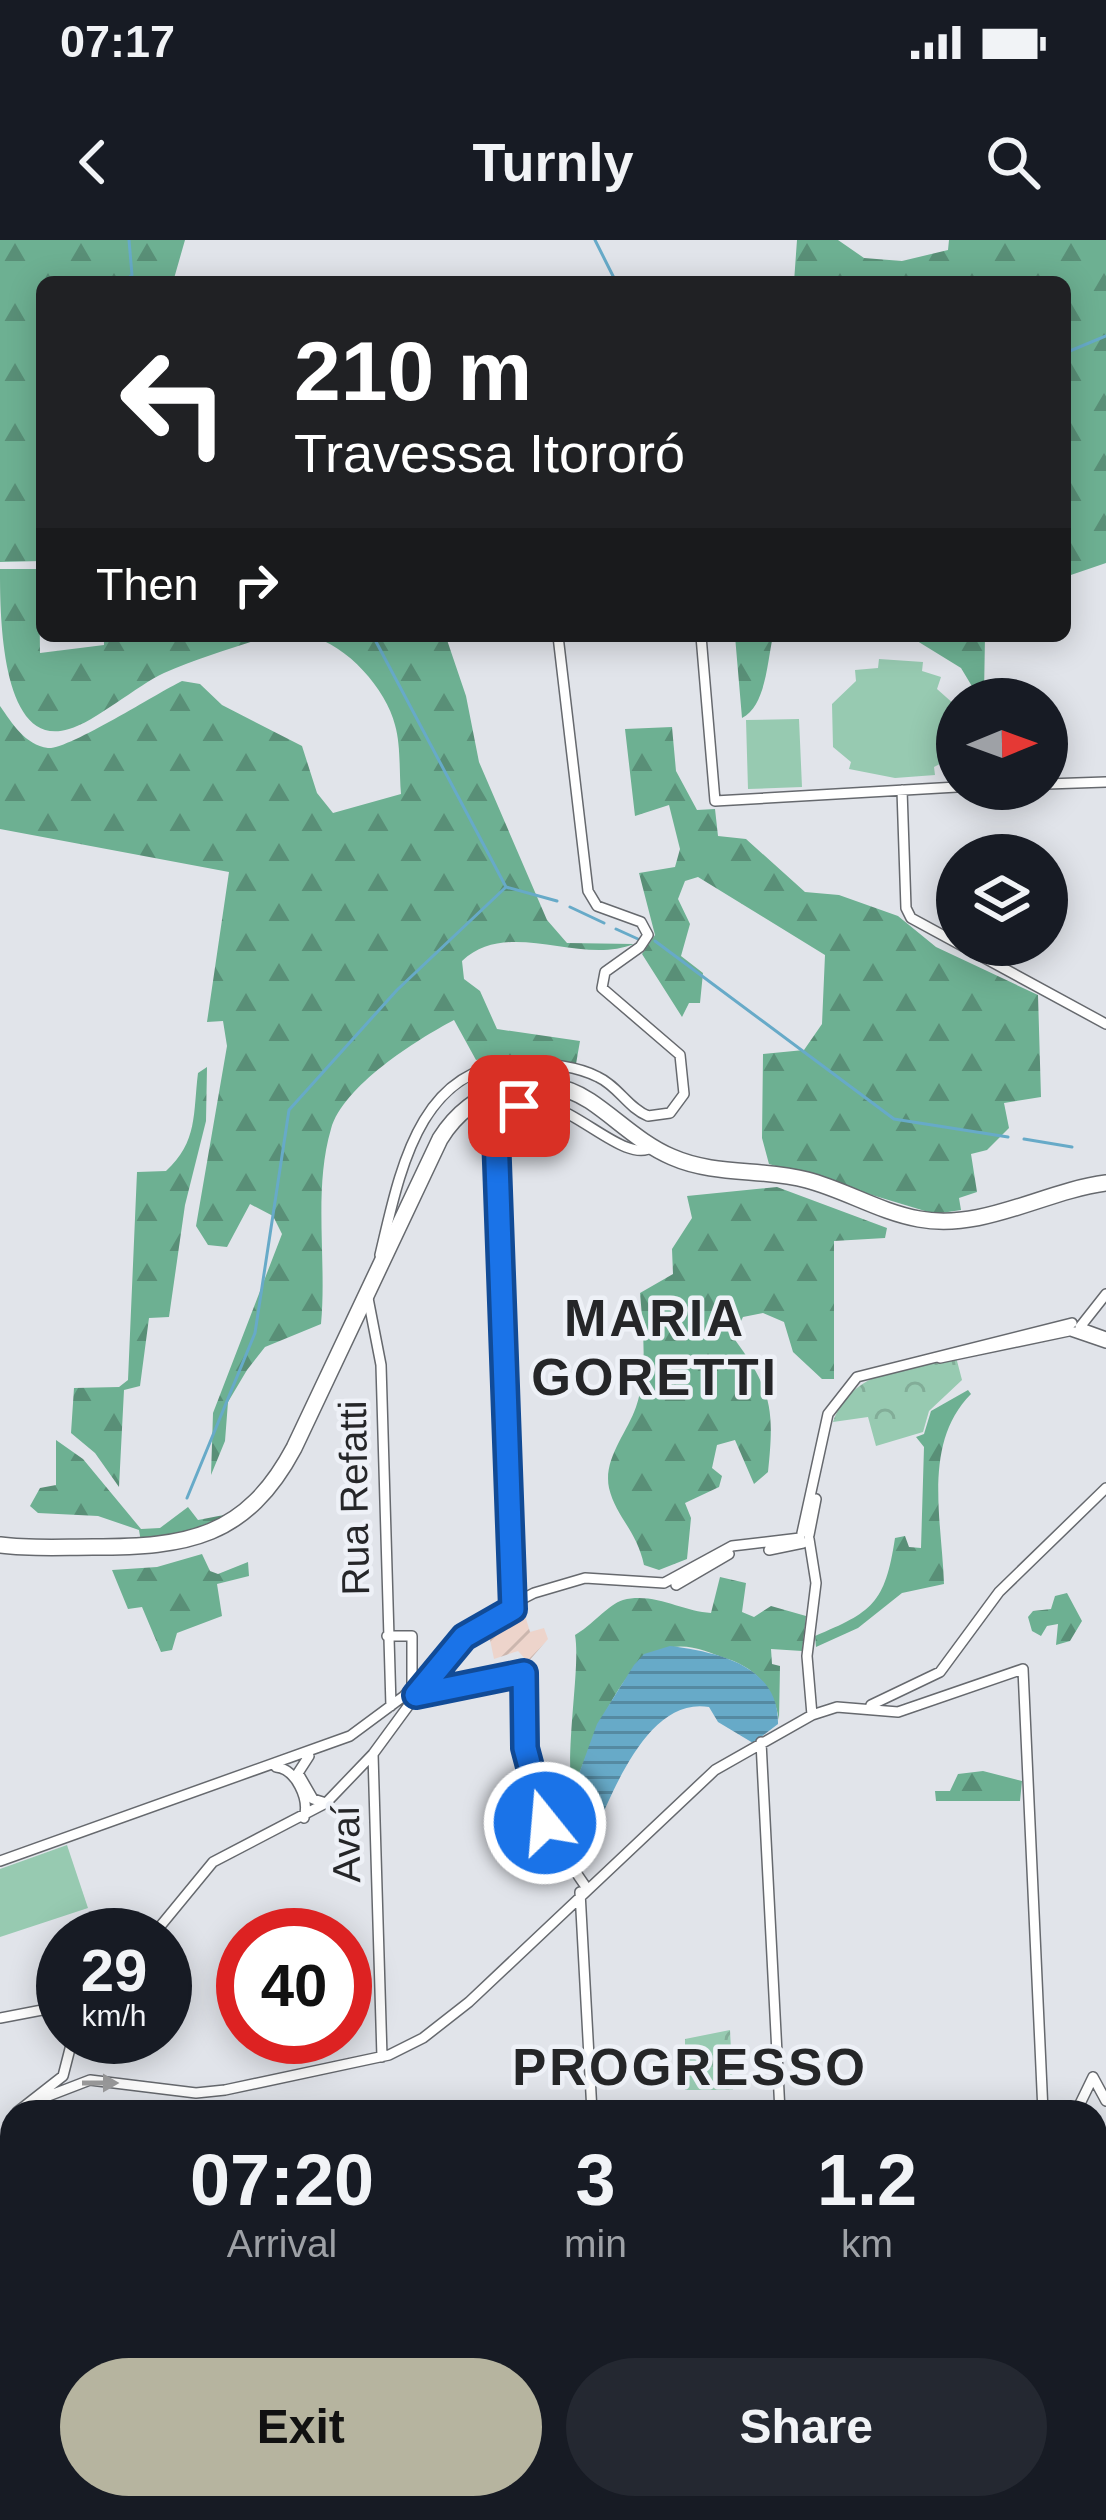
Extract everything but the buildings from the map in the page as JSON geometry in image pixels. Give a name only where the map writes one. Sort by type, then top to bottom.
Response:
[{"type":"highway","points":[[0,1542],[40,1547],[153,1547],[202,1537],[237,1518],[280,1475],[452,1120],[489,1092],[529,1084],[561,1088],[590,1101],[653,1147],[698,1166],[804,1179],[918,1219],[991,1214],[1056,1192],[1104,1188]]},
{"type":"street","points":[[376,1272],[413,1137],[437,1100],[470,1072],[510,1063],[581,1070],[612,1085],[640,1114],[656,1117],[670,1113],[684,1094],[684,1065],[672,1046],[602,988],[605,971],[640,947],[648,934],[641,922],[597,906],[588,892],[559,642]]},
{"type":"street","points":[[702,642],[716,800],[936,788]]},
{"type":"street","points":[[1068,783],[1106,782]]},
{"type":"street","points":[[902,790],[911,918],[1106,1024]]},
{"type":"street","points":[[512,1606],[498,1119],[519,1106],[548,1106],[633,1151],[653,1147]]},
{"type":"street","name":"Rua Refatti","points":[[367,1290],[381,1365],[392,1706]]},
{"type":"street","points":[[1076,1328],[1106,1294]]},
{"type":"street","points":[[812,1715],[807,1657],[814,1558],[805,1538],[835,1400],[857,1377],[1076,1328],[1106,1340]]},
{"type":"street","points":[[866,1707],[940,1672],[999,1592],[1106,1488]]},
{"type":"street","points":[[175,1908],[213,1862],[304,1818],[326,1802],[363,1766],[414,1692],[464,1637],[512,1606],[583,1584],[668,1588],[729,1553],[788,1549],[805,1538]]},
{"type":"street","points":[[387,1636],[412,1636],[414,1692]]},
{"type":"street","points":[[38,2100],[90,2080],[166,2090],[225,2090],[382,2057],[426,2036],[483,1989],[715,1770],[761,1742],[830,1708],[898,1712],[1023,1669],[1042,2100]]},
{"type":"street","points":[[0,1861],[318,1749],[414,1692],[524,1673],[525,1748],[537,1797],[583,1890],[591,2100]]},
{"type":"street","points":[[377,1718],[392,1728]]},
{"type":"street","points":[[761,1742],[779,2100]]},
{"type":"street","points":[[318,1749],[298,1770],[313,1799],[326,1802]]},
{"type":"street","name":"Avaí","points":[[373,1754],[382,2057]]},
{"type":"street","points":[[268,1766],[292,1774],[307,1803],[304,1818]]},
{"type":"street","name":"Avaí","points":[[363,1766],[374,1774]]},
{"type":"street","points":[[0,2018],[36,2011]]},
{"type":"street","points":[[38,2100],[63,2076],[66,2064]]},
{"type":"street","points":[[1082,2100],[1093,2077],[1105,2100]]},
{"type":"shaded area","points":[[524,1612],[530,1632],[544,1628],[548,1639],[528,1662],[518,1651],[494,1659],[488,1630]]},
{"type":"green space","points":[[0,240],[185,240],[175,276],[36,276],[36,561],[0,562]]},
{"type":"green space","points":[[797,240],[838,240],[864,258],[902,261],[948,250],[949,240],[1106,240],[1106,563],[1071,575],[1071,276],[794,276]]},
{"type":"green space","points":[[0,569],[36,569],[40,653],[104,642],[251,642],[164,673],[79,725],[46,730],[29,719],[17,699],[1,615]]},
{"type":"green space","points":[[326,642],[448,642],[466,696],[479,762],[547,920],[567,943],[634,944],[591,950],[501,943],[462,961],[464,979],[480,991],[497,1029],[580,1041],[576,1064],[511,1055],[476,1060],[454,1020],[402,1052],[350,1097],[331,1129],[326,1152],[321,1324],[265,1347],[247,1370],[228,1402],[225,1441],[211,1475],[213,1413],[282,1234],[273,1216],[250,1204],[227,1247],[208,1245],[196,1226],[227,1046],[223,1021],[207,1022],[229,872],[0,829],[0,706],[26,738],[48,748],[93,731],[182,681],[200,684],[222,705],[302,746],[317,793],[333,813],[401,794],[397,733],[390,711],[374,683]]},
{"type":"green space","points":[[736,642],[772,642],[761,694],[742,718]]},
{"type":"green space","points":[[919,642],[985,642],[984,678],[967,678],[961,668]]},
{"type":"green space","points":[[879,659],[923,662],[922,671],[941,677],[936,678],[935,775],[895,778],[849,769],[851,762],[833,747],[832,704],[856,681],[855,670],[878,668]]},
{"type":"green space","points":[[799,719],[802,787],[748,789],[746,720]]},
{"type":"green space","points":[[672,727],[676,771],[697,810],[715,809],[718,836],[746,839],[805,892],[839,895],[898,916],[936,947],[936,966],[976,966],[1038,995],[1041,1097],[1004,1103],[1009,1128],[987,1150],[971,1154],[977,1192],[959,1198],[961,1210],[935,1214],[769,1164],[762,1138],[763,1054],[804,1050],[822,1024],[825,955],[698,877],[685,881],[678,899],[690,924],[681,956],[703,973],[700,1003],[689,1003],[682,1017],[642,954],[655,935],[639,873],[675,867],[680,849],[669,805],[635,816],[625,729]]},
{"type":"green space","points":[[207,1067],[206,1121],[185,1205],[169,1317],[149,1318],[140,1386],[124,1390],[119,1487],[95,1453],[71,1433],[74,1388],[119,1387],[128,1380],[137,1172],[166,1171],[184,1149],[192,1126],[198,1073]]},
{"type":"green space","points":[[777,1187],[887,1228],[885,1238],[834,1241],[834,1379],[822,1379],[793,1352],[784,1322],[763,1313],[743,1317],[733,1337],[763,1385],[767,1400],[768,1472],[754,1484],[735,1440],[717,1445],[712,1468],[722,1476],[719,1487],[685,1503],[691,1518],[687,1559],[659,1570],[644,1565],[612,1498],[608,1477],[640,1394],[644,1351],[640,1293],[673,1274],[672,1249],[692,1218],[687,1196]]},
{"type":"green space","points":[[956,1357],[962,1380],[929,1411],[923,1432],[876,1446],[868,1417],[833,1422],[853,1391],[868,1381],[901,1368]]},
{"type":"green space","points":[[968,1390],[971,1394],[956,1414],[940,1459],[944,1584],[902,1593],[858,1628],[816,1647],[815,1636],[873,1603],[886,1578],[895,1538],[905,1536],[909,1547],[921,1548],[924,1447],[916,1437],[924,1434],[931,1411]]},
{"type":"green space","points":[[56,1440],[83,1459],[141,1529],[160,1528],[188,1507],[198,1520],[229,1514],[190,1531],[141,1542],[139,1530],[98,1516],[38,1513],[30,1506],[40,1488],[56,1485]]},
{"type":"green space","points":[[202,1554],[210,1571],[218,1574],[248,1562],[249,1576],[217,1584],[222,1616],[177,1633],[172,1650],[161,1652],[142,1607],[128,1609],[112,1570],[157,1567]]},
{"type":"green space","points":[[720,1577],[746,1583],[742,1612],[754,1617],[771,1606],[806,1616],[802,1651],[771,1649],[772,1664],[780,1666],[779,1720],[768,1690],[738,1663],[687,1647],[654,1653],[623,1683],[610,1704],[574,1787],[593,1823],[599,1822],[594,1838],[581,1825],[570,1776],[575,1635],[612,1606],[635,1598],[711,1613]]},
{"type":"green space","points":[[1067,1593],[1082,1621],[1070,1641],[1056,1645],[1058,1624],[1047,1626],[1041,1636],[1032,1631],[1028,1617],[1033,1611],[1051,1609],[1055,1596]]},
{"type":"green space","points":[[983,1771],[1022,1781],[1020,1801],[936,1801],[935,1791],[950,1791],[958,1774]]},
{"type":"green space","points":[[67,1845],[88,1908],[36,1908],[36,1925],[0,1937],[0,1869]]},
{"type":"green space","points":[[730,2030],[733,2090],[685,2090],[685,2039]]},
{"type":"water","points":[[670,1646],[725,1658],[757,1675],[776,1704],[778,1724],[753,1743],[718,1722],[709,1707],[688,1707],[670,1715],[639,1746],[599,1822],[593,1823],[572,1793],[597,1724],[644,1654]]},
{"type":"waterway","points":[[129,240],[131,276]]},
{"type":"waterway","points":[[595,240],[613,276]]},
{"type":"waterway","points":[[1071,351],[1106,336]]},
{"type":"waterway","points":[[376,642],[506,887],[557,901]]},
{"type":"waterway","points":[[187,1498],[255,1333],[289,1110],[397,990],[506,887]]},
{"type":"waterway","points":[[570,907],[604,923]]},
{"type":"waterway","points":[[616,929],[638,939]]},
{"type":"waterway","points":[[655,941],[894,1119],[1008,1137]]},
{"type":"waterway","points":[[1024,1139],[1072,1147]]},
{"type":"district","name":"MARIA GORETTI","points":[[655,1347]]},
{"type":"district","name":"PROGRESSO","points":[[690,2067]]},
{"type":"route","points":[[519,1106],[501,1114],[496,1124],[513,1609],[464,1637],[416,1695],[524,1673],[525,1748],[545,1823]]}]
